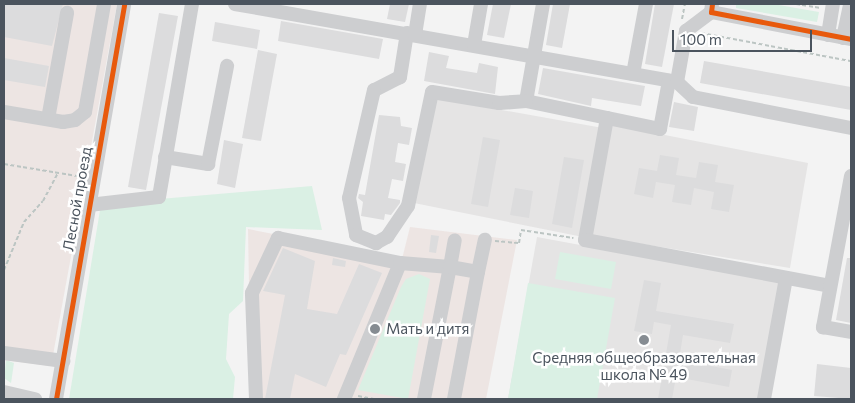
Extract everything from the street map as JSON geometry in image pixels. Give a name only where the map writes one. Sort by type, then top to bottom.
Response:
[{"type":"street","points":[[4,112],[48,119],[75,120],[84,112],[104,4]]},
{"type":"street","name":"Лесной проезд","points":[[56,399],[124,4]]},
{"type":"street","points":[[89,204],[159,197],[192,4]]},
{"type":"street","points":[[235,4],[474,45],[673,82],[693,97],[851,128]]},
{"type":"street","points":[[420,4],[400,77],[374,90],[349,198],[356,235],[376,243],[387,237],[408,206],[432,92],[499,103],[526,101],[660,129],[686,31],[712,8],[847,38],[850,4]]},
{"type":"street","points":[[474,45],[481,4]]},
{"type":"street","points":[[526,101],[532,56],[543,4]]},
{"type":"street","points":[[633,74],[646,4]]},
{"type":"street","points":[[828,35],[833,4]]},
{"type":"street","points":[[48,119],[67,13]]},
{"type":"street","points":[[165,157],[208,164],[227,66]]},
{"type":"street","points":[[607,118],[585,240],[830,286]]},
{"type":"street","points":[[851,176],[824,327],[851,332]]},
{"type":"street","points":[[256,399],[252,293],[278,238],[400,263],[422,263],[478,272]]},
{"type":"street","points":[[424,399],[455,240]]},
{"type":"street","points":[[454,399],[485,240]]},
{"type":"street","points":[[345,396],[400,263]]},
{"type":"street","points":[[764,399],[786,278]]},
{"type":"street","points":[[4,353],[62,361]]},
{"type":"street","points":[[4,392],[35,399]]},
{"type":"path","points":[[686,31],[851,61]]},
{"type":"path","points":[[4,164],[77,176]]},
{"type":"path","points":[[4,270],[24,222],[43,201],[58,173]]},
{"type":"path","points":[[485,240],[519,243],[521,230],[585,240]]},
{"type":"path","points":[[345,396],[374,399]]},
{"type":"shaded area","points":[[4,4],[117,4],[51,366],[4,360]]},
{"type":"shaded area","points":[[435,98],[603,128],[583,237],[414,203]]},
{"type":"shaded area","points":[[609,124],[808,163],[790,268],[587,235]]},
{"type":"shaded area","name":"Мать и дитя","points":[[410,227],[517,240],[486,399],[251,399],[248,229],[402,259]]},
{"type":"shaded area","name":"Средняя общеобразовательная школа № 49","points":[[537,237],[780,282],[758,399],[508,399]]},
{"type":"green space","points":[[736,4],[773,4],[819,12],[817,22],[736,8]]},
{"type":"green space","points":[[312,186],[322,230],[246,227],[243,301],[229,314],[226,359],[235,377],[233,399],[69,399],[101,204]]},
{"type":"green space","points":[[560,252],[616,262],[611,289],[555,279]]},
{"type":"green space","points":[[419,274],[430,279],[408,399],[358,390],[401,287],[406,279]]},
{"type":"green space","points":[[528,283],[615,298],[597,399],[508,399]]},
{"type":"green space","points":[[6,360],[14,363],[11,383],[4,378]]},
{"type":"building","points":[[4,4],[63,4],[52,46],[4,37]]},
{"type":"building","points":[[390,4],[409,4],[405,22],[387,19]]},
{"type":"building","points":[[493,4],[511,4],[504,38],[487,35]]},
{"type":"building","points":[[553,4],[570,4],[562,48],[546,45]]},
{"type":"building","points":[[655,4],[674,4],[662,67],[645,64]]},
{"type":"building","points":[[159,13],[178,16],[146,190],[128,187]]},
{"type":"building","points":[[281,21],[383,39],[379,59],[278,41]]},
{"type":"building","points":[[215,22],[260,30],[257,49],[212,41]]},
{"type":"building","points":[[258,50],[277,54],[261,141],[242,138]]},
{"type":"building","points":[[429,52],[449,56],[446,68],[477,73],[479,63],[498,67],[495,94],[424,81]]},
{"type":"building","points":[[4,58],[49,66],[45,87],[4,80]]},
{"type":"building","points":[[704,61],[851,87],[851,110],[700,83]]},
{"type":"building","points":[[543,68],[645,86],[641,106],[592,98],[591,106],[538,94]]},
{"type":"building","points":[[674,102],[698,107],[694,131],[669,127]]},
{"type":"building","points":[[379,115],[400,117],[401,126],[412,128],[409,145],[398,143],[395,162],[406,164],[403,181],[392,179],[388,198],[400,200],[400,203],[391,215],[385,214],[384,220],[361,216],[363,202],[358,198],[359,194],[365,195]]},
{"type":"building","points":[[483,137],[500,140],[488,207],[471,204]]},
{"type":"building","points":[[224,140],[243,144],[235,188],[217,184]]},
{"type":"building","points":[[660,155],[679,158],[676,175],[696,178],[699,162],[718,165],[715,182],[734,185],[729,212],[711,209],[714,192],[694,188],[691,205],[672,202],[675,185],[656,182],[653,198],[634,194],[639,168],[657,171]]},
{"type":"building","points":[[564,157],[584,160],[572,228],[552,224]]},
{"type":"building","points":[[515,188],[533,191],[529,218],[510,215]]},
{"type":"building","points":[[431,235],[439,236],[436,253],[429,252]]},
{"type":"building","points":[[283,248],[315,261],[307,309],[337,314],[359,264],[382,273],[346,355],[340,354],[326,387],[295,374],[290,399],[265,399],[285,295],[263,291]]},
{"type":"building","points":[[333,258],[346,261],[345,267],[332,265]]},
{"type":"building","points":[[847,258],[851,258],[851,323],[836,320]]},
{"type":"building","points":[[644,280],[661,283],[656,311],[734,324],[730,343],[683,335],[679,360],[732,370],[729,387],[676,377],[672,399],[658,399],[671,325],[654,322],[652,334],[634,331]]},
{"type":"building","points":[[817,364],[851,368],[851,399],[814,396]]},
{"type":"cycle path","points":[[56,399],[124,4]]},
{"type":"cycle path","points":[[712,4],[711,12],[851,39]]},
{"type":"place","name":"Мать и дитя","points":[[375,329]]},
{"type":"place","name":"Средняя общеобразовательная школа № 49","points":[[644,340]]}]
